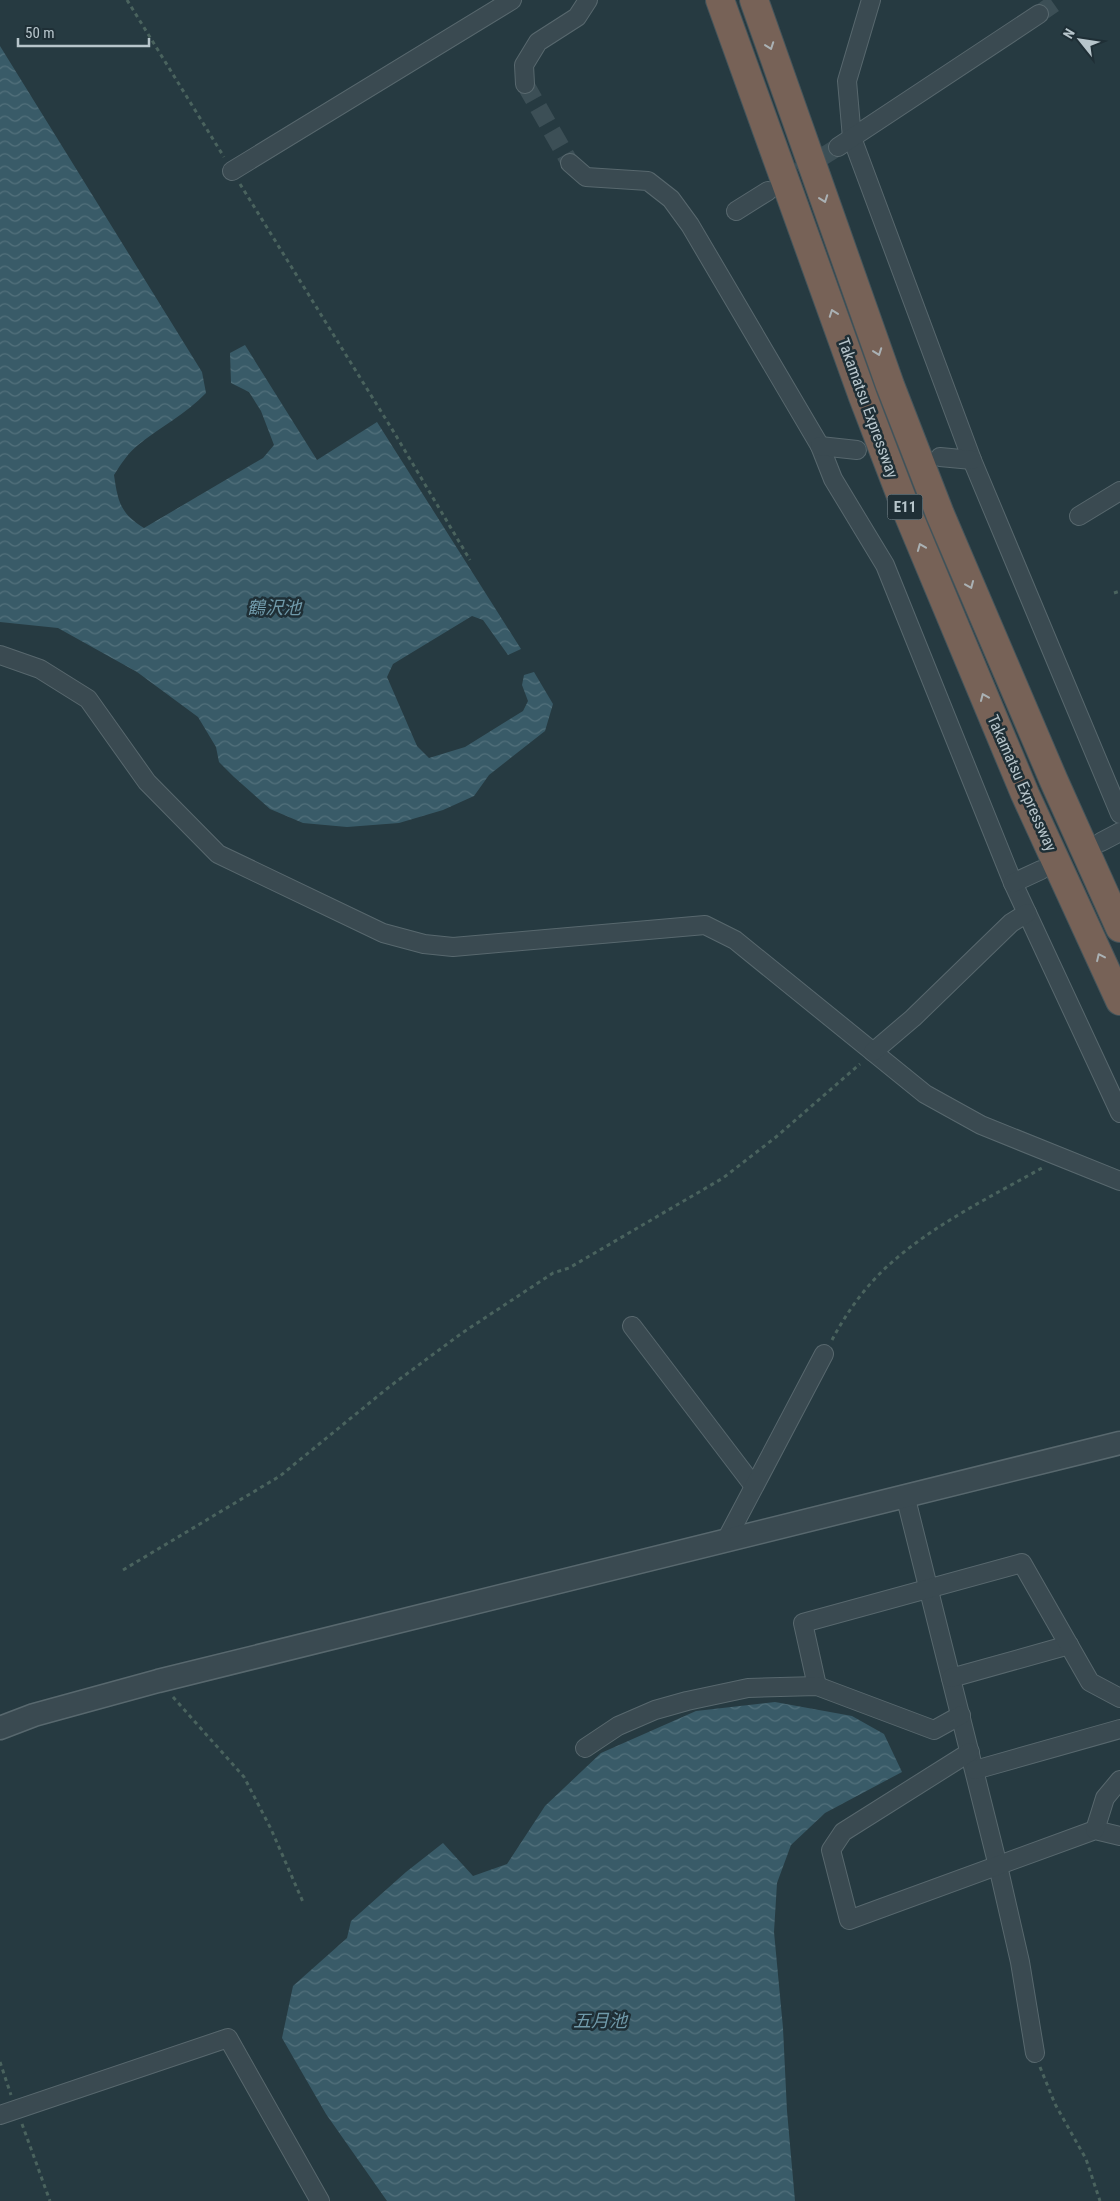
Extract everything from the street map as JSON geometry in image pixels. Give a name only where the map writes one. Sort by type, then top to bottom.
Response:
[{"type":"highway","name":"Takamatsu Expressway","points":[[720,0],[860,388],[910,518],[1025,794],[1120,1002]]},
{"type":"highway","name":"Takamatsu Expressway","points":[[754,0],[887,376],[940,514],[1054,781],[1120,928]]},
{"type":"street","points":[[232,171],[512,0]]},
{"type":"street","points":[[525,84],[524,65],[538,42],[578,17],[588,0]]},
{"type":"street","points":[[871,0],[848,81],[845,142],[972,460],[1120,814]]},
{"type":"street","points":[[845,142],[1039,14]]},
{"type":"street","points":[[570,163],[586,177],[648,181],[671,199],[690,225],[820,446],[833,479],[885,565],[1013,884],[1120,1114]]},
{"type":"street","points":[[736,211],[768,191]]},
{"type":"street","points":[[820,446],[857,450]]},
{"type":"street","points":[[940,457],[972,460]]},
{"type":"street","points":[[1080,516],[1120,491]]},
{"type":"street","points":[[0,655],[40,669],[88,699],[147,782],[218,854],[383,933],[424,944],[453,947],[705,926],[735,940],[925,1094],[981,1125],[1120,1181]]},
{"type":"street","points":[[1100,842],[1120,832]]},
{"type":"street","points":[[1013,884],[1041,870]]},
{"type":"street","points":[[873,1052],[913,1018],[1012,923],[1027,913]]},
{"type":"street","points":[[632,1326],[753,1485]]},
{"type":"street","points":[[726,1540],[753,1485],[824,1354]]},
{"type":"street","points":[[0,1728],[34,1715],[158,1681],[1120,1443]]},
{"type":"street","points":[[905,1495],[998,1866],[1020,1962],[1035,2053]]},
{"type":"street","points":[[817,1686],[803,1623],[1022,1563],[1090,1682],[1120,1698]]},
{"type":"street","points":[[951,1678],[1069,1645]]},
{"type":"street","points":[[585,1748],[618,1726],[655,1710],[748,1688],[817,1686],[934,1730],[960,1715]]},
{"type":"street","points":[[975,1770],[1120,1730]]},
{"type":"street","points":[[970,1752],[843,1832],[831,1850],[849,1920],[1095,1830],[1120,1836]]},
{"type":"street","points":[[1095,1830],[1105,1798],[1120,1780]]},
{"type":"street","points":[[8,2112],[228,2038],[320,2201]]},
{"type":"path","points":[[127,0],[395,434],[470,560]]},
{"type":"path","points":[[1114,593],[1120,591]]},
{"type":"path","points":[[123,1570],[280,1476],[389,1387],[462,1333],[553,1273],[569,1268],[723,1178],[768,1143],[873,1052]]},
{"type":"path","points":[[824,1354],[838,1328],[855,1304],[889,1264],[930,1234],[1060,1158]]},
{"type":"path","points":[[158,1681],[244,1777],[271,1829],[303,1902]]},
{"type":"path","points":[[1035,2053],[1055,2104],[1086,2158],[1100,2201]]},
{"type":"path","points":[[0,2062],[8,2112],[50,2201]]},
{"type":"water","name":"鶴沢池","points":[[0,46],[202,372],[206,393],[134,448],[114,475],[119,500],[125,512],[144,528],[263,458],[274,445],[261,411],[249,392],[231,383],[230,353],[245,345],[317,460],[377,422],[521,649],[508,655],[483,620],[472,616],[393,664],[387,677],[417,746],[429,758],[465,747],[523,711],[528,701],[522,685],[524,675],[534,672],[553,704],[545,731],[489,775],[474,796],[443,810],[399,823],[347,827],[303,823],[270,809],[234,777],[219,762],[216,747],[198,717],[137,672],[58,628],[0,622]]},
{"type":"water","name":"五月池","points":[[775,1702],[852,1716],[884,1734],[902,1772],[825,1813],[791,1845],[777,1883],[774,1932],[783,2028],[787,2111],[795,2201],[387,2201],[326,2114],[282,2038],[293,1986],[347,1938],[351,1921],[406,1872],[443,1843],[473,1876],[507,1864],[545,1806],[601,1753],[696,1711]]},
{"type":"tunnel","points":[[1039,14],[1059,0]]},
{"type":"tunnel","points":[[525,84],[570,163]]},
{"type":"tunnel","points":[[776,186],[838,147]]}]
